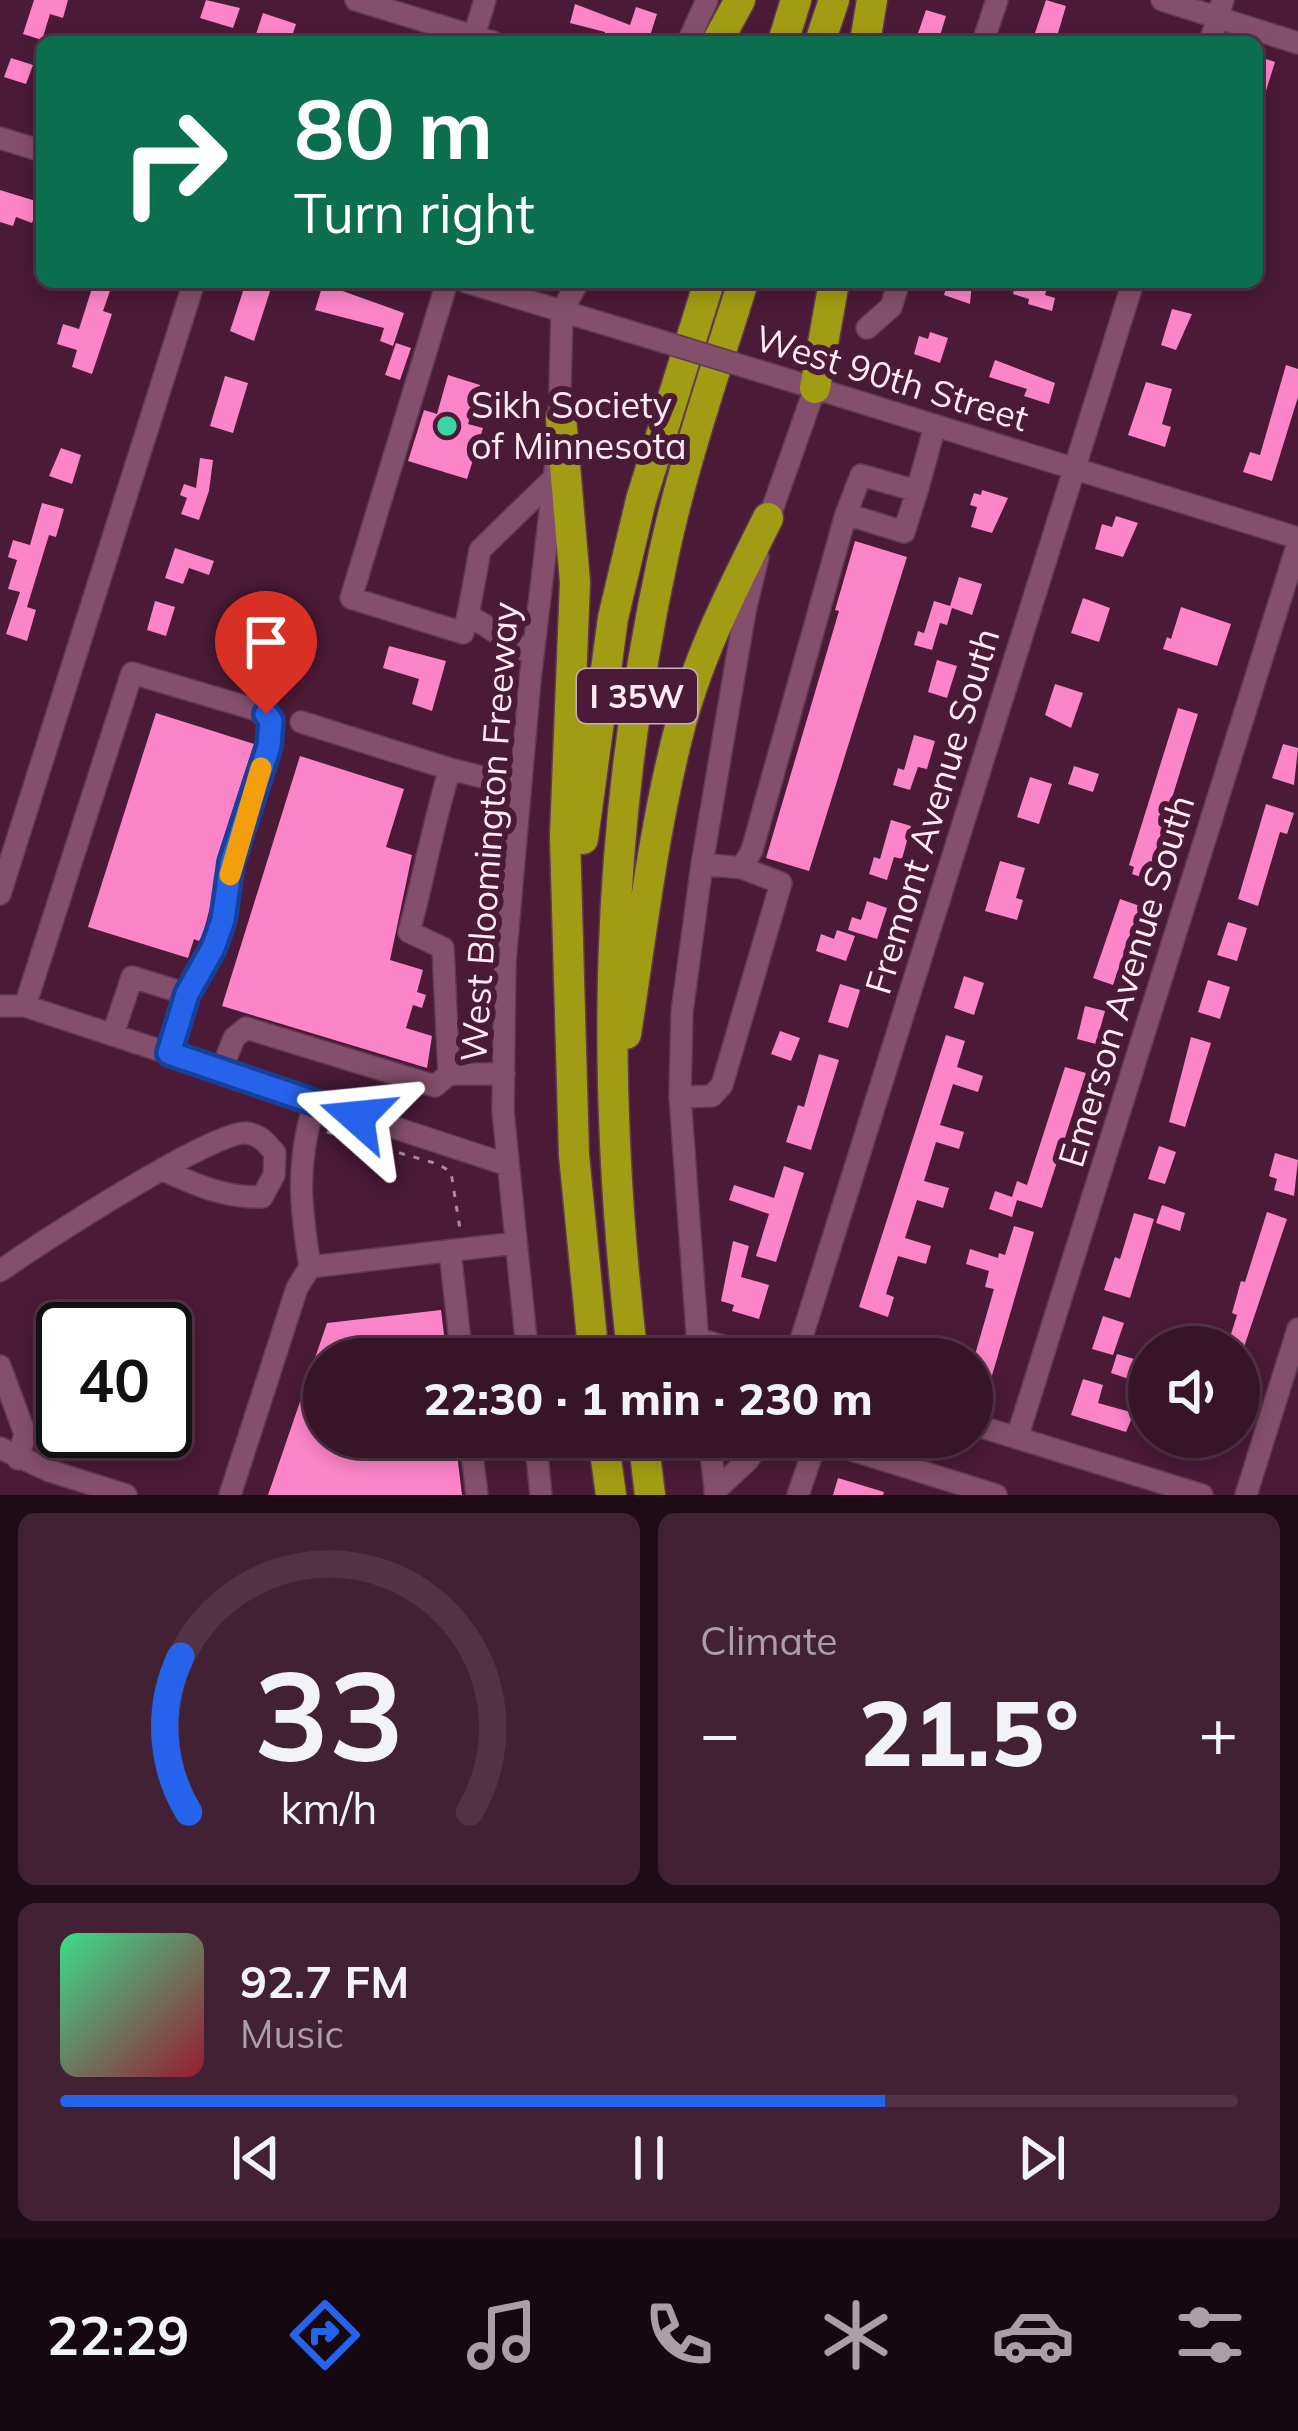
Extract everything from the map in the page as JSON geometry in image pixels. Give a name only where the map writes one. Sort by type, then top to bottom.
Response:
[{"type":"highway","points":[[720,36],[740,0]]},
{"type":"highway","points":[[785,36],[796,0]]},
{"type":"highway","points":[[822,36],[834,0]]},
{"type":"highway","points":[[866,36],[872,0]]},
{"type":"highway","name":"I 35W","points":[[591,1338],[574,1155],[570,1001],[591,764],[613,618],[641,500],[707,288]]},
{"type":"highway","name":"I 35W","points":[[631,1338],[612,1123],[611,967],[633,718],[664,551],[741,288]]},
{"type":"highway","points":[[814,388],[833,288]]},
{"type":"highway","points":[[561,418],[575,582],[565,836],[570,1001]]},
{"type":"highway","points":[[612,1123],[681,721],[723,609],[768,518]]},
{"type":"highway","points":[[606,1458],[610,1495]]},
{"type":"highway","points":[[646,1458],[650,1495]]},
{"type":"street","points":[[356,0],[473,36]]},
{"type":"street","points":[[483,36],[485,0]]},
{"type":"street","points":[[691,36],[707,0]]},
{"type":"street","points":[[985,36],[997,0]]},
{"type":"street","points":[[1162,0],[1220,9],[1298,43]]},
{"type":"street","points":[[0,138],[36,149]]},
{"type":"street","points":[[0,894],[192,288]]},
{"type":"street","points":[[445,288],[351,598],[463,633],[480,550],[554,478]]},
{"type":"street","name":"West 90th Street","points":[[486,288],[1298,541]]},
{"type":"street","points":[[562,311],[575,288]]},
{"type":"street","points":[[867,328],[891,307],[897,288]]},
{"type":"street","name":"Fremont Avenue South","points":[[802,1338],[1131,288]]},
{"type":"street","name":"West Bloomington Freeway","points":[[526,1338],[508,1165],[503,1074],[505,962],[519,787],[561,418],[562,311]]},
{"type":"street","points":[[696,1338],[680,1097],[682,1012],[745,611],[768,518],[814,388]]},
{"type":"street","points":[[846,514],[904,532],[935,426]]},
{"type":"street","points":[[742,868],[752,850],[861,475],[916,491]]},
{"type":"street","name":"Emerson Avenue South","points":[[1017,1438],[1298,541]]},
{"type":"street","points":[[468,615],[533,655]]},
{"type":"street","points":[[25,1006],[133,673],[256,710],[271,721],[269,746],[231,863],[223,920],[187,994],[169,1053]]},
{"type":"street","points":[[301,722],[519,787]]},
{"type":"street","points":[[449,769],[409,932],[443,948],[449,1074]]},
{"type":"street","points":[[680,1097],[712,1096],[722,1085],[781,883],[742,868],[702,864]]},
{"type":"street","points":[[113,1034],[132,977],[187,994]]},
{"type":"street","points":[[0,1006],[25,1006],[508,1165]]},
{"type":"street","points":[[221,1072],[234,1038],[246,1028],[435,1086],[449,1074],[503,1074]]},
{"type":"street","points":[[230,1495],[297,1288],[310,1267],[300,1183],[301,1149],[314,1104]]},
{"type":"street","points":[[0,1270],[163,1170],[220,1137],[242,1132],[260,1136],[275,1153],[274,1175],[262,1197],[241,1198],[208,1190],[163,1170]]},
{"type":"street","points":[[310,1267],[516,1243]]},
{"type":"street","points":[[450,1250],[460,1338]]},
{"type":"street","points":[[1246,1495],[1298,1330]]},
{"type":"street","points":[[0,1366],[25,1434],[9,1453],[126,1495]]},
{"type":"street","points":[[993,1431],[1202,1495]]},
{"type":"street","points":[[473,1458],[477,1495]]},
{"type":"street","points":[[537,1458],[541,1495]]},
{"type":"street","points":[[711,1458],[716,1493]]},
{"type":"street","points":[[716,1493],[749,1458]]},
{"type":"street","points":[[798,1495],[808,1458]]},
{"type":"street","points":[[877,1458],[996,1495]]},
{"type":"building","points":[[34,0],[68,0],[63,18],[50,14],[43,36],[23,34]]},
{"type":"building","points":[[206,0],[240,8],[233,28],[200,18]]},
{"type":"building","points":[[1046,0],[1066,6],[1057,36],[1035,33]]},
{"type":"building","points":[[575,4],[630,25],[636,7],[657,14],[650,36],[604,36],[605,32],[570,23]]},
{"type":"building","points":[[926,10],[946,16],[940,36],[917,36]]},
{"type":"building","points":[[263,13],[296,24],[292,36],[256,34]]},
{"type":"building","points":[[11,58],[33,65],[26,84],[4,77]]},
{"type":"building","points":[[1263,58],[1275,62],[1263,100]]},
{"type":"building","points":[[0,190],[36,201],[32,223],[16,217],[13,226],[0,222]]},
{"type":"building","points":[[92,288],[111,288],[103,311],[112,314],[92,374],[72,367],[77,350],[57,344],[63,324],[79,329]]},
{"type":"building","points":[[244,288],[271,288],[254,341],[230,331]]},
{"type":"building","points":[[322,288],[334,288],[404,313],[393,346],[380,341],[384,328],[315,310]]},
{"type":"building","points":[[946,288],[971,288],[970,304],[944,295]]},
{"type":"building","points":[[1014,288],[1047,288],[1045,295],[1055,298],[1052,311],[1028,304],[1029,299],[1013,294]]},
{"type":"building","points":[[1172,309],[1192,314],[1176,350],[1161,345]]},
{"type":"building","points":[[930,332],[948,338],[940,363],[914,354],[919,336],[928,339]]},
{"type":"building","points":[[396,343],[411,348],[400,380],[385,375]]},
{"type":"building","points":[[995,360],[1055,383],[1049,404],[1024,396],[1027,389],[989,377]]},
{"type":"building","points":[[1286,365],[1298,369],[1298,397],[1272,481],[1243,472],[1250,452],[1260,455]]},
{"type":"building","name":"Sikh Society of Minnesota","points":[[448,375],[480,385],[468,424],[483,428],[467,479],[408,461],[424,410],[437,414]]},
{"type":"building","points":[[225,376],[248,383],[233,433],[210,426]]},
{"type":"building","points":[[1146,382],[1172,389],[1162,424],[1171,427],[1165,447],[1128,435]]},
{"type":"building","points":[[61,448],[81,455],[72,484],[49,476]]},
{"type":"building","points":[[200,458],[213,460],[199,520],[181,514],[187,498],[180,495],[184,484],[196,488]]},
{"type":"building","points":[[982,490],[1008,498],[992,533],[971,527],[977,507],[970,505],[974,493],[981,495]]},
{"type":"building","points":[[42,503],[64,509],[56,537],[49,535],[27,607],[36,610],[27,641],[6,634],[20,592],[8,589],[17,560],[8,557],[13,540],[30,545]]},
{"type":"building","points":[[1116,516],[1138,523],[1123,557],[1095,549],[1102,524],[1112,527]]},
{"type":"building","points":[[855,541],[907,557],[809,871],[766,858]]},
{"type":"building","points":[[175,548],[214,561],[209,575],[189,568],[183,584],[165,578]]},
{"type":"building","points":[[959,577],[982,584],[972,615],[952,608],[947,625],[940,623],[932,650],[914,645],[918,631],[924,633],[934,601],[950,606]]},
{"type":"building","points":[[1083,598],[1110,608],[1099,642],[1071,633]]},
{"type":"building","points":[[155,601],[175,607],[166,636],[147,630]]},
{"type":"building","points":[[1181,607],[1231,624],[1217,666],[1163,649]]},
{"type":"building","points":[[389,646],[446,661],[432,711],[412,704],[419,679],[383,668]]},
{"type":"building","points":[[937,660],[957,666],[947,698],[928,692]]},
{"type":"building","points":[[1055,684],[1083,693],[1071,728],[1045,715]]},
{"type":"building","points":[[1178,708],[1198,714],[1147,879],[1132,874],[1134,867],[1129,865]]},
{"type":"building","points":[[156,713],[254,744],[217,858],[203,934],[199,941],[194,939],[188,958],[88,927]]},
{"type":"building","points":[[914,735],[935,741],[927,769],[918,767],[910,790],[893,785],[898,768],[904,770]]},
{"type":"building","points":[[1283,744],[1298,748],[1294,785],[1272,778]]},
{"type":"building","points":[[300,756],[404,789],[386,847],[412,855],[390,960],[423,970],[417,992],[426,995],[422,1008],[413,1005],[406,1028],[432,1036],[427,1068],[222,1006]]},
{"type":"building","points":[[1074,766],[1099,774],[1093,792],[1068,784]]},
{"type":"building","points":[[1030,777],[1052,784],[1039,824],[1017,817]]},
{"type":"building","points":[[1266,804],[1294,813],[1287,834],[1280,832],[1258,906],[1238,899]]},
{"type":"building","points":[[891,820],[911,826],[902,859],[894,857],[887,880],[869,874],[874,857],[880,859]]},
{"type":"building","points":[[1000,861],[1025,868],[1016,898],[1023,900],[1017,920],[985,911]]},
{"type":"building","points":[[1120,899],[1140,906],[1113,985],[1093,978]]},
{"type":"building","points":[[867,901],[887,908],[877,939],[848,930],[852,917],[861,920]]},
{"type":"building","points":[[1228,922],[1247,928],[1237,961],[1217,955]]},
{"type":"building","points":[[837,930],[855,936],[846,961],[816,951],[821,934],[834,939]]},
{"type":"building","points":[[964,976],[984,983],[974,1015],[954,1008]]},
{"type":"building","points":[[1208,980],[1230,987],[1220,1019],[1198,1012]]},
{"type":"building","points":[[840,984],[860,990],[848,1028],[828,1022]]},
{"type":"building","points":[[1085,1006],[1105,1011],[1096,1044],[1077,1039]]},
{"type":"building","points":[[780,1031],[800,1038],[791,1061],[771,1054]]},
{"type":"building","points":[[946,1035],[965,1041],[957,1067],[983,1076],[978,1092],[953,1084],[940,1125],[964,1132],[959,1149],[936,1142],[924,1181],[949,1188],[943,1208],[917,1200],[905,1238],[931,1246],[926,1264],[898,1256],[886,1294],[894,1297],[888,1317],[859,1307]]},
{"type":"building","points":[[1191,1037],[1211,1043],[1185,1127],[1169,1122]]},
{"type":"building","points":[[819,1054],[839,1060],[811,1150],[786,1142],[798,1105],[804,1107]]},
{"type":"building","points":[[1065,1067],[1086,1073],[1042,1208],[1017,1200],[1012,1217],[989,1209],[995,1191],[1012,1197],[1017,1181],[1027,1185]]},
{"type":"building","points":[[1159,1146],[1176,1152],[1165,1184],[1148,1179]]},
{"type":"building","points":[[1275,1153],[1298,1160],[1294,1196],[1274,1190],[1277,1179],[1269,1176]]},
{"type":"building","points":[[784,1166],[804,1173],[776,1262],[756,1256],[769,1214],[729,1200],[734,1185],[774,1198]]},
{"type":"building","points":[[1162,1205],[1185,1213],[1180,1231],[1156,1223]]},
{"type":"building","points":[[1267,1212],[1287,1219],[1251,1326],[1234,1326],[1237,1315],[1232,1313],[1241,1281],[1245,1282]]},
{"type":"building","points":[[1134,1213],[1154,1219],[1130,1298],[1104,1290],[1115,1257],[1120,1259]]},
{"type":"building","points":[[1014,1226],[1034,1232],[993,1372],[993,1338],[980,1338],[994,1289],[985,1287],[989,1271],[966,1264],[970,1249],[998,1258],[999,1253],[1005,1255]]},
{"type":"building","points":[[733,1241],[749,1246],[741,1277],[769,1285],[759,1319],[732,1311],[734,1305],[721,1301]]},
{"type":"building","points":[[441,1310],[444,1338],[322,1338],[327,1323]]},
{"type":"building","points":[[1103,1316],[1124,1323],[1113,1355],[1092,1349]]},
{"type":"building","points":[[1117,1354],[1128,1357],[1128,1379],[1111,1373]]},
{"type":"building","points":[[1083,1379],[1103,1385],[1098,1403],[1128,1411],[1128,1427],[1126,1432],[1071,1415]]},
{"type":"building","points":[[303,1393],[303,1458],[458,1458],[462,1495],[268,1495]]},
{"type":"building","points":[[838,1478],[884,1492],[883,1495],[833,1495]]},
{"type":"slow traffic","points":[[230,875],[261,768]]},
{"type":"place","name":"Sikh Society of Minnesota","points":[[447,426]]},
{"type":"route","points":[[266,714],[271,721],[269,746],[231,863],[223,920],[187,994],[169,1053],[357,1117]]}]
